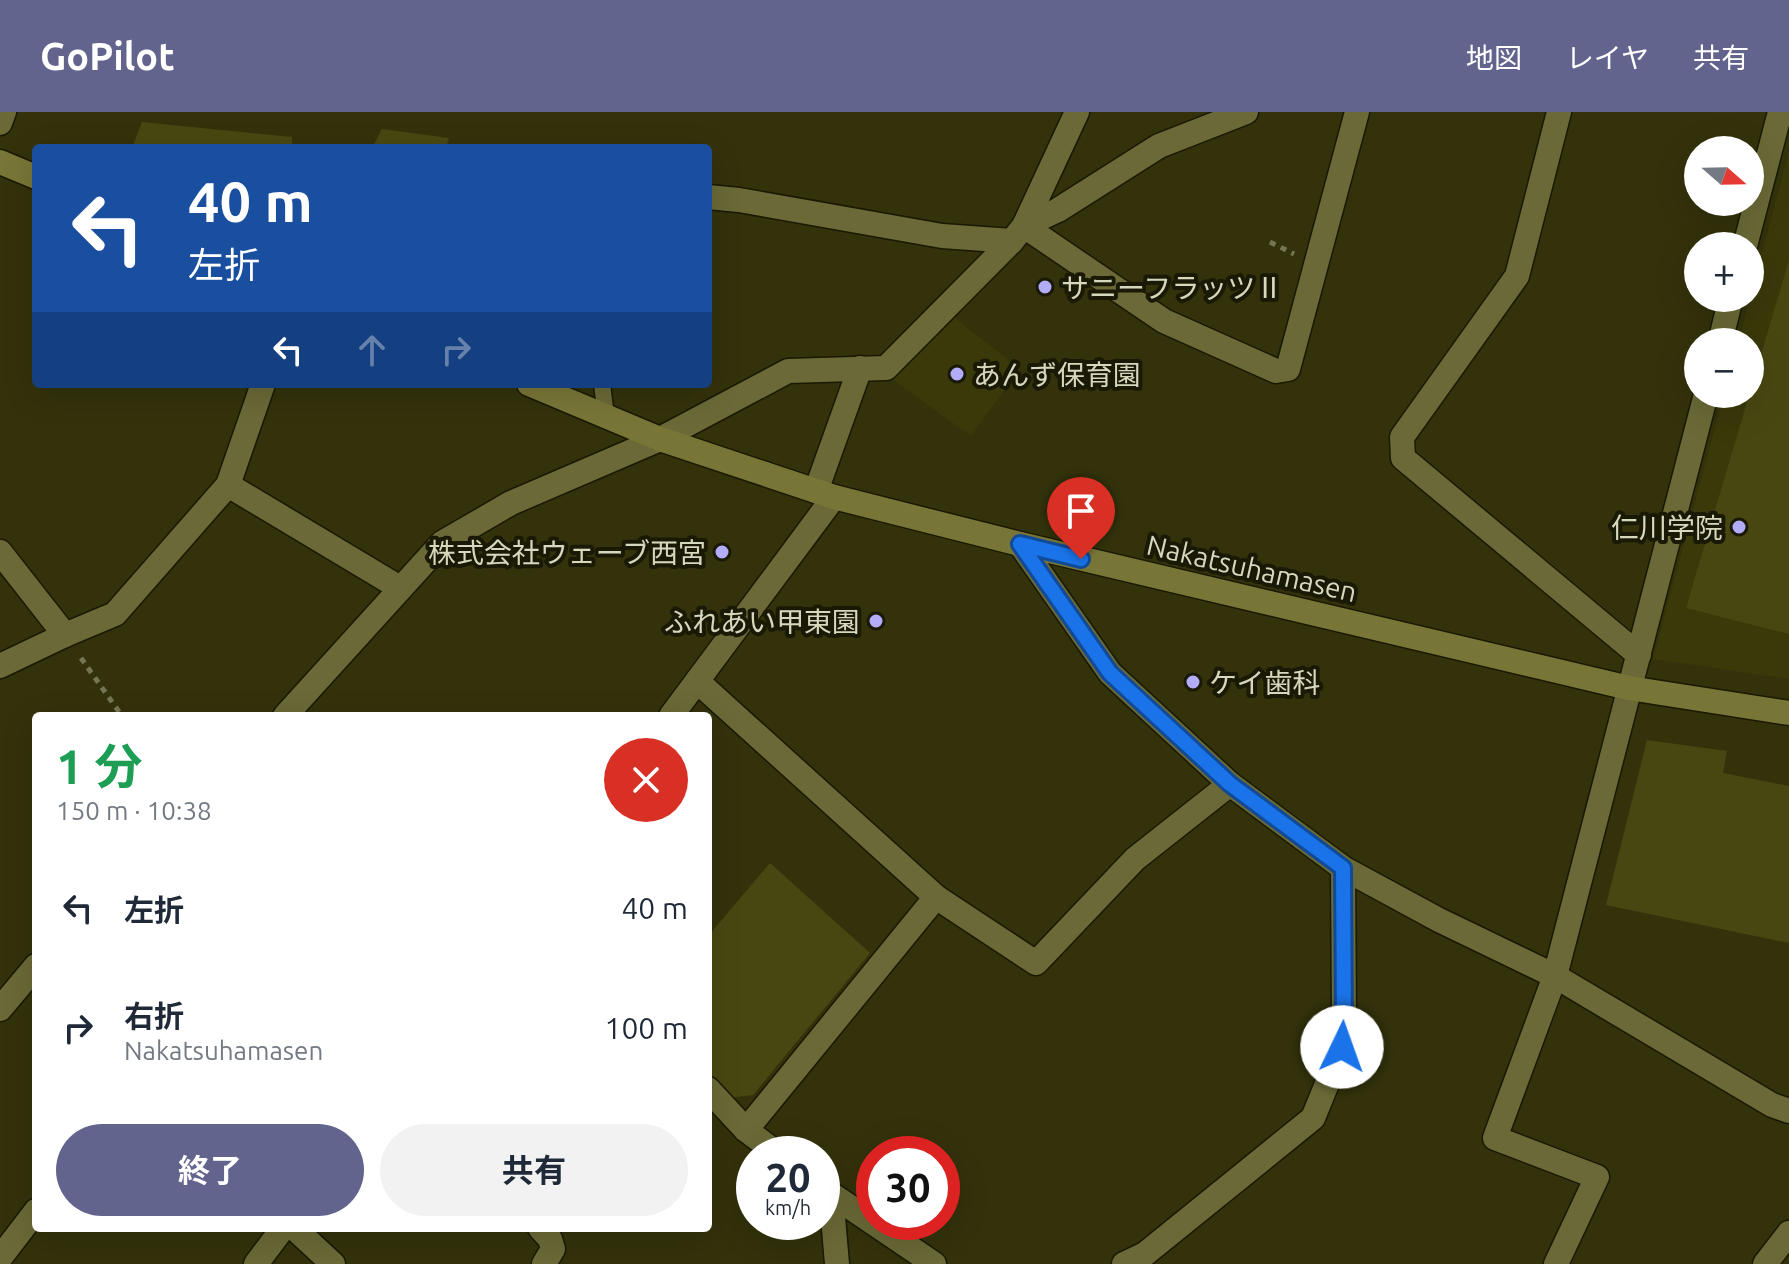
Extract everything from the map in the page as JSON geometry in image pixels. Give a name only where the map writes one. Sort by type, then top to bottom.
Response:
[{"type":"street","points":[[0,123],[4,112]]},
{"type":"street","points":[[1018,234],[1077,112]]},
{"type":"street","points":[[289,712],[442,543],[511,503],[660,439],[788,371],[886,368],[1018,234],[1159,146],[1246,112]]},
{"type":"street","points":[[712,197],[942,236],[1018,234],[1164,321],[1276,371],[1288,369],[1357,112]]},
{"type":"street","points":[[1559,112],[1517,276],[1402,437],[1403,458],[1639,655]]},
{"type":"street","points":[[1749,232],[1780,112]]},
{"type":"street","points":[[0,162],[32,175]]},
{"type":"street","points":[[674,712],[825,494],[860,368]]},
{"type":"street","points":[[0,666],[115,614],[228,485],[262,388]]},
{"type":"street","name":"Nakatsuhamasen","points":[[539,388],[660,439],[825,494],[1020,544],[1629,688],[1789,713]]},
{"type":"street","points":[[1556,1264],[1597,1177],[1495,1138],[1555,976],[1702,408]]},
{"type":"street","points":[[228,485],[400,588]]},
{"type":"street","points":[[1020,544],[1110,673],[1230,784],[1343,868],[1439,920],[1555,976],[1772,1105],[1789,1111]]},
{"type":"street","points":[[0,552],[65,635]]},
{"type":"street","points":[[697,681],[936,897],[1036,963],[1135,859],[1230,784]]},
{"type":"street","points":[[1144,1261],[1313,1118],[1342,1047],[1343,868]]},
{"type":"street","points":[[746,1130],[936,897]]},
{"type":"street","points":[[0,1009],[32,971]]},
{"type":"street","points":[[712,1093],[754,1136]]},
{"type":"street","points":[[840,1200],[934,1264]]},
{"type":"street","points":[[0,1258],[32,1216]]},
{"type":"street","points":[[256,1264],[280,1232]]},
{"type":"street","points":[[298,1232],[333,1264]]},
{"type":"street","points":[[544,1232],[553,1249],[544,1264]]},
{"type":"street","points":[[1765,1264],[1789,1233]]},
{"type":"street","points":[[833,1240],[837,1264]]},
{"type":"lane","points":[[602,388],[606,416]]},
{"type":"path","points":[[65,635],[119,712]]},
{"type":"shaded area","points":[[142,122],[292,137],[292,144],[134,144]]},
{"type":"shaded area","points":[[382,129],[449,138],[447,144],[374,144]]},
{"type":"shaded area","name":"仁川学院","points":[[1789,152],[1789,679],[1653,659],[1720,408],[1764,408],[1764,328],[1742,328],[1746,312],[1764,312],[1764,245]]},
{"type":"shaded area","points":[[1789,260],[1789,634],[1686,608],[1745,408],[1764,408],[1764,344]]},
{"type":"shaded area","name":"あんず保育園","points":[[955,318],[1020,369],[971,436],[893,380]]},
{"type":"shaded area","points":[[1647,740],[1727,751],[1723,773],[1789,786],[1789,943],[1606,905]]},
{"type":"shaded area","points":[[770,863],[870,953],[753,1095],[728,1098],[712,1076],[712,931]]},
{"type":"place","name":"サニーフラッツⅡ","points":[[1045,287]]},
{"type":"place","name":"あんず保育園","points":[[957,374]]},
{"type":"place","name":"仁川学院","points":[[1739,527]]},
{"type":"place","name":"株式会社ウェーブ西宮","points":[[722,552]]},
{"type":"place","name":"ふれあい甲東園","points":[[876,621]]},
{"type":"place","name":"ケイ歯科","points":[[1193,682]]},
{"type":"route","points":[[1081,559],[1020,544],[1110,673],[1230,784],[1343,868],[1342,1047]]}]
